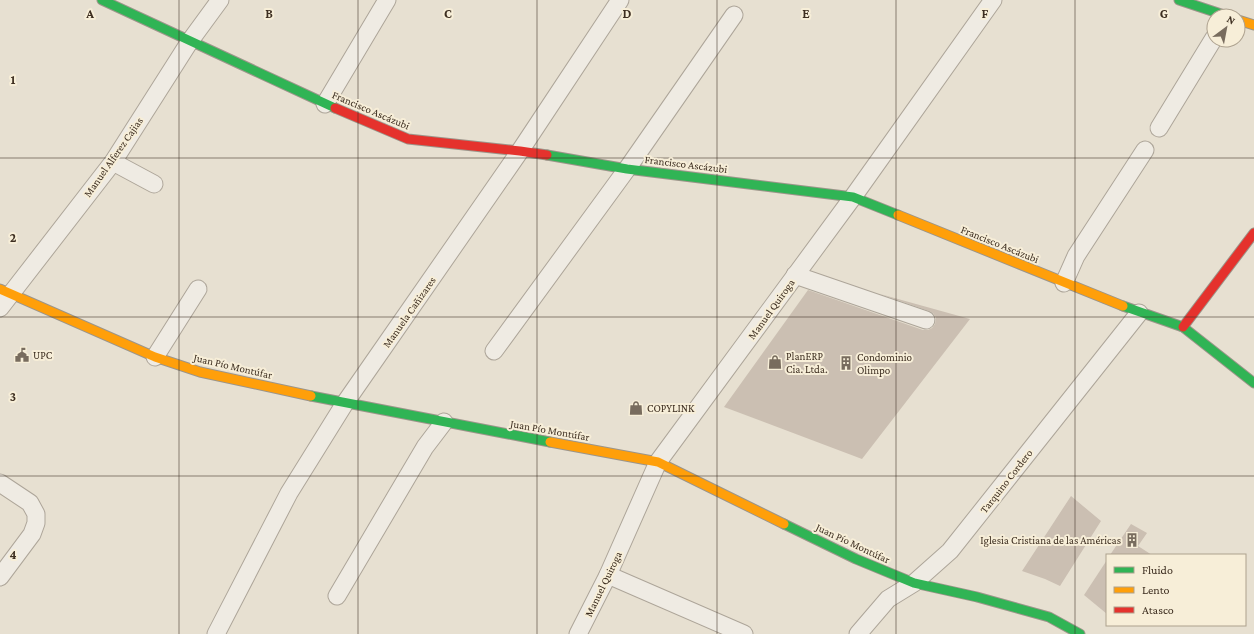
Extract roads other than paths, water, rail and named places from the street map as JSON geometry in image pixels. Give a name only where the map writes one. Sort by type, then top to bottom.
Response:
[{"type":"street","name":"Francisco Ascázubi","points":[[102,0],[325,104],[408,140],[520,151],[627,169],[853,197],[1139,313],[1183,327],[1254,384]]},
{"type":"street","name":"Manuel Alferez Cajias","points":[[0,308],[5,292],[113,162],[190,42],[220,0]]},
{"type":"street","points":[[325,104],[387,0]]},
{"type":"street","name":"Manuela Cañizares","points":[[216,634],[290,493],[345,403],[520,151],[620,0]]},
{"type":"street","name":"Manuel Quiroga","points":[[578,634],[608,575],[658,462],[853,197],[993,0]]},
{"type":"street","points":[[1179,0],[1206,9]]},
{"type":"street","points":[[494,351],[627,169],[734,15]]},
{"type":"street","points":[[1159,128],[1208,48]]},
{"type":"street","points":[[1064,283],[1076,256],[1145,150]]},
{"type":"street","points":[[113,162],[154,184]]},
{"type":"street","points":[[1183,327],[1254,233]]},
{"type":"street","points":[[795,275],[926,320]]},
{"type":"street","points":[[155,357],[198,289]]},
{"type":"street","name":"Juan Pío Montúfar","points":[[5,292],[155,357],[200,372],[345,403],[658,462],[856,559],[914,583],[977,597],[1049,617],[1080,634]]},
{"type":"street","name":"Tarquino Cordero","points":[[858,634],[888,599],[914,583],[950,551],[1139,313]]},
{"type":"street","points":[[337,596],[425,447],[444,422]]},
{"type":"street","points":[[0,483],[30,503],[36,514],[36,523],[32,534],[0,577]]},
{"type":"street","points":[[608,575],[744,634]]},
{"type":"place","name":"UPC","points":[[22,355]]},
{"type":"place","name":"PlanERP Cia. Ltda.","points":[[775,362]]},
{"type":"place","name":"Condominio Olimpo","points":[[846,363]]},
{"type":"place","name":"COPYLINK","points":[[636,408]]},
{"type":"place","name":"Iglesia Cristiana de las Américas","points":[[1132,540]]}]
